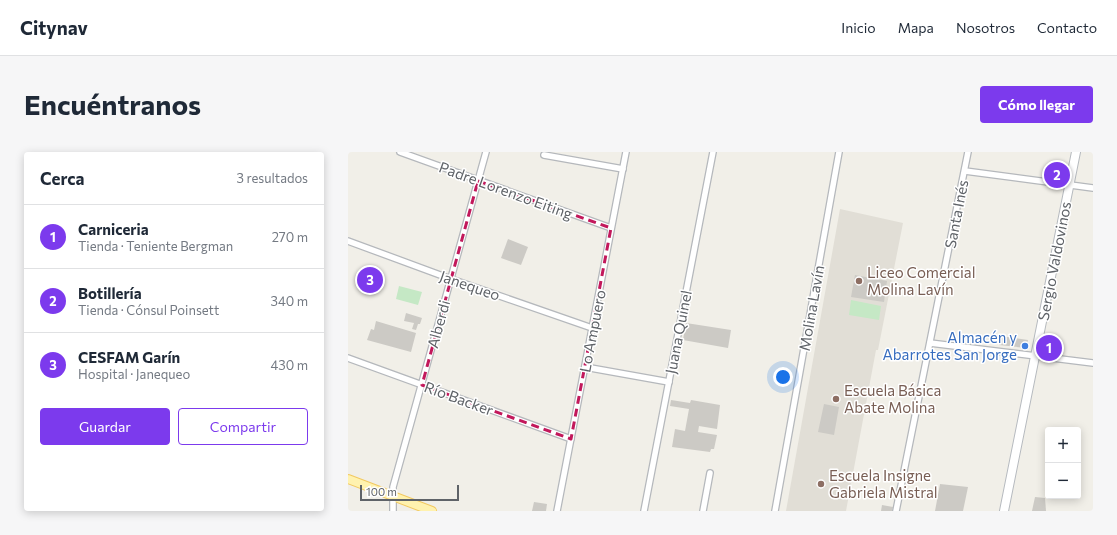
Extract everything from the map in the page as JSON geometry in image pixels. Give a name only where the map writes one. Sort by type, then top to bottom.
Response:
[{"type":"main road","name":"Sergio Valdovinos","points":[[1004,511],[1076,152]]},
{"type":"main road","points":[[348,480],[432,511]]},
{"type":"street","name":"Padre Lorenzo Eiting","points":[[400,152],[611,228]]},
{"type":"street","name":"Alberdi","points":[[393,511],[393,487],[486,152]]},
{"type":"street","name":"Lo Ampuero","points":[[557,511],[626,152]]},
{"type":"street","name":"Juana Quinel","points":[[644,511],[712,152]]},
{"type":"street","name":"Molina Lavín","points":[[775,511],[839,152]]},
{"type":"street","name":"Santa Inés","points":[[896,511],[968,152]]},
{"type":"street","points":[[544,154],[623,169]]},
{"type":"street","points":[[965,171],[1093,188]]},
{"type":"street","name":"Janequeo","points":[[348,241],[451,279],[592,328]]},
{"type":"street","points":[[930,343],[1093,363]]},
{"type":"street","name":"Río Backer","points":[[348,358],[571,439]]},
{"type":"street","points":[[585,367],[669,382]]},
{"type":"street","points":[[703,511],[710,473]]},
{"type":"highlighted area","points":[[478,181],[611,228],[571,439],[422,385]]},
{"type":"shaded area","points":[[840,209],[903,223],[878,350],[876,350],[846,511],[786,511]]},
{"type":"green space","points":[[399,286],[422,292],[418,305],[396,299]]},
{"type":"green space","points":[[851,300],[881,306],[879,320],[849,315]]},
{"type":"building","points":[[1047,167],[1062,169],[1061,176],[1056,178],[1045,177]]},
{"type":"building","points":[[508,239],[528,247],[521,265],[501,258]]},
{"type":"building","points":[[855,275],[887,281],[884,302],[851,297]]},
{"type":"building","points":[[406,313],[422,318],[416,330],[412,329],[414,323],[404,321]]},
{"type":"building","points":[[376,321],[416,333],[411,352],[367,340],[371,329],[374,330]]},
{"type":"building","points":[[686,323],[731,330],[728,348],[683,340]]},
{"type":"building","points":[[1049,335],[1058,336],[1055,352],[1048,351],[1046,349]]},
{"type":"building","points":[[1001,336],[1028,340],[1026,348],[999,345]]},
{"type":"building","points":[[671,400],[690,403],[691,400],[720,405],[717,429],[699,426],[698,432],[717,435],[714,449],[711,449],[710,452],[672,447],[675,429],[685,431],[689,409],[670,406]]},
{"type":"building","points":[[824,404],[839,407],[834,435],[818,432]]},
{"type":"building","points":[[940,484],[968,487],[963,511],[935,511]]},
{"type":"building","points":[[1035,497],[1045,498],[1046,511],[1032,511]]},
{"type":"building","points":[[534,502],[547,504],[546,511],[532,511]]},
{"type":"building","points":[[882,505],[893,507],[892,511],[881,511]]},
{"type":"place","name":"Botillería","points":[[1057,175]]},
{"type":"place","name":"CESFAM Garín","points":[[370,280]]},
{"type":"place","name":"Liceo Comercial Molina Lavín","points":[[859,281]]},
{"type":"place","name":"Almacén y Abarrotes San Jorge","points":[[1025,346]]},
{"type":"place","name":"Carniceria","points":[[1049,348]]},
{"type":"place","name":"Escuela Básica Abate Molina","points":[[836,399]]},
{"type":"place","name":"Escuela Insigne Gabriela Mistral","points":[[821,484]]}]
